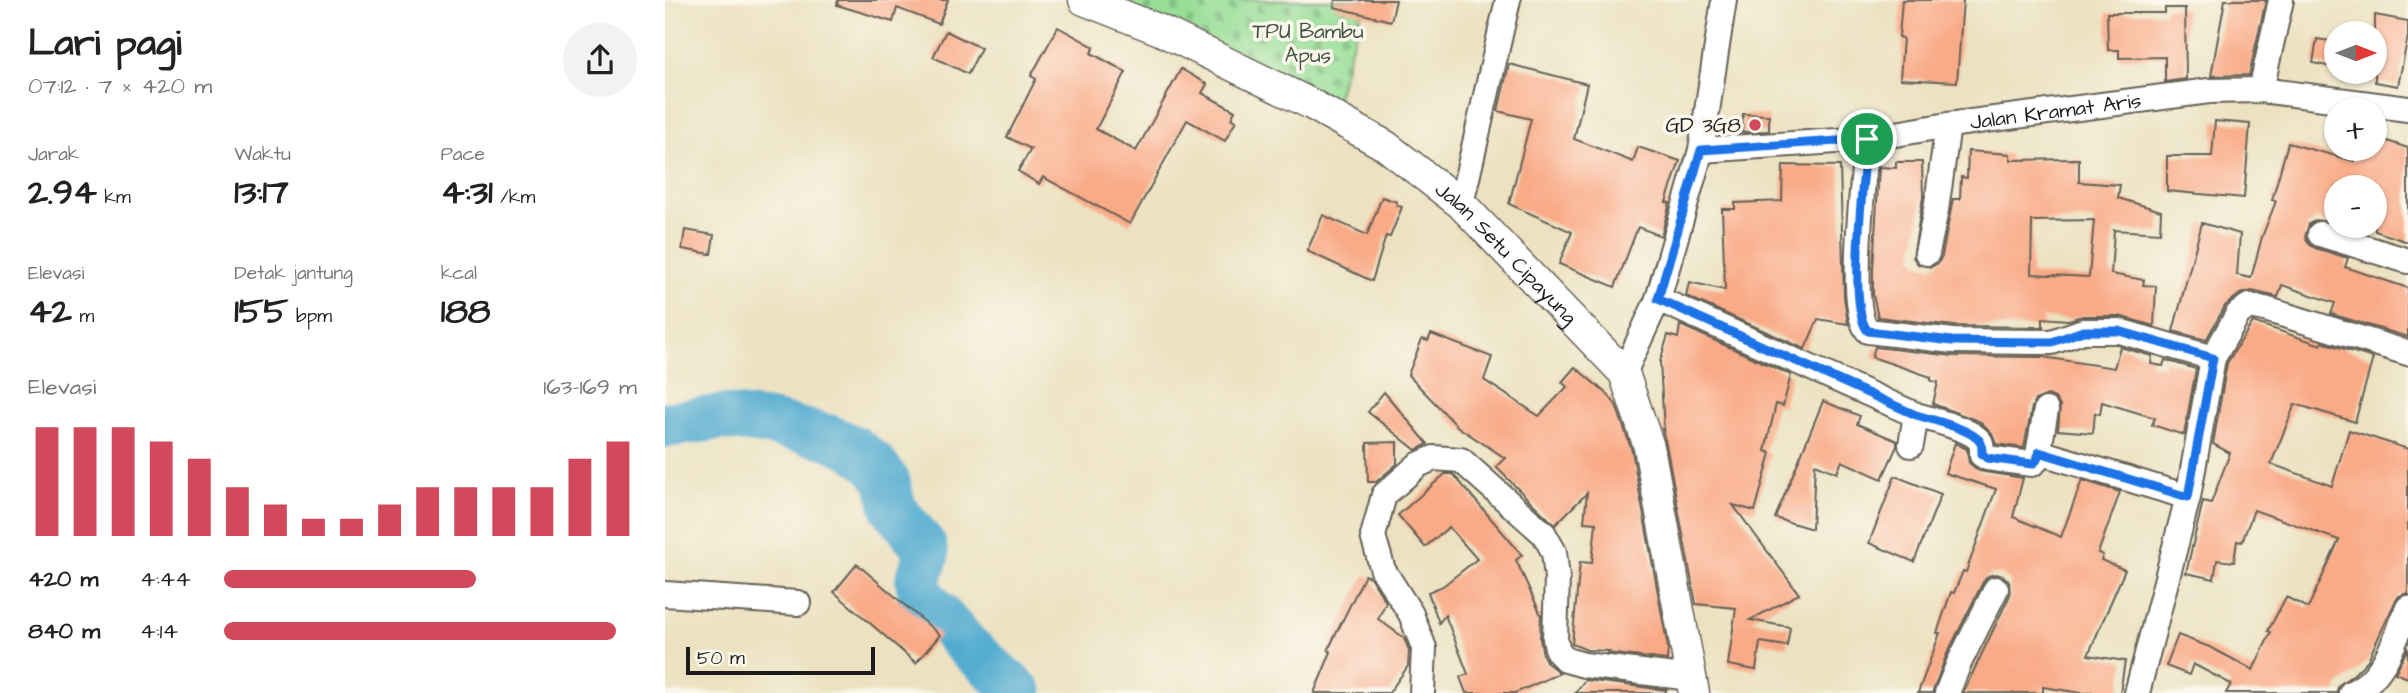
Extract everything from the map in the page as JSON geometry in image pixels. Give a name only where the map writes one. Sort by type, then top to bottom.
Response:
[{"type":"street","name":"Jalan Setu Cipayung","points":[[1084,0],[1160,30],[1311,104],[1386,146],[1461,204],[1624,373],[1649,447],[1692,686]]},
{"type":"street","points":[[1461,204],[1509,0]]},
{"type":"street","points":[[1624,373],[1658,299],[1701,150],[1724,0]]},
{"type":"street","points":[[2261,90],[2281,0]]},
{"type":"street","name":"Jalan Kramat Aris","points":[[1701,150],[1867,139],[1948,125],[2209,91],[2261,90],[2408,109]]},
{"type":"street","points":[[1927,253],[1948,125]]},
{"type":"street","points":[[1867,139],[1858,270],[1860,314],[1862,324],[1868,331],[1952,341],[2052,342],[2083,331],[2119,331],[2213,358]]},
{"type":"street","points":[[2320,234],[2408,261]]},
{"type":"street","points":[[1658,299],[1916,415],[1950,425],[1977,438],[1982,444],[1982,454],[1987,458],[2032,464],[2037,460],[2046,410]]},
{"type":"street","points":[[2137,693],[2188,497],[2213,358],[2238,314],[2249,306],[2265,309],[2408,353]]},
{"type":"street","points":[[1911,444],[1916,415]]},
{"type":"street","points":[[2039,452],[2188,497]]},
{"type":"street","points":[[1422,693],[1424,648],[1411,614],[1383,570],[1373,536],[1384,495],[1418,465],[1434,458],[1461,460],[1544,534],[1554,552],[1557,578],[1555,639],[1558,652],[1566,660],[1584,666],[1692,686]]},
{"type":"street","points":[[1947,693],[1996,589]]},
{"type":"street","points":[[665,594],[798,603]]},
{"type":"street","points":[[2351,693],[2369,683],[2385,662],[2408,608]]},
{"type":"green space","name":"TPU Bambu Apus","points":[[1115,0],[1365,0],[1335,104]]},
{"type":"building","points":[[838,0],[948,0],[939,24],[897,8],[893,22],[837,5]]},
{"type":"building","points":[[1335,0],[1396,0],[1391,21],[1334,7]]},
{"type":"building","points":[[1902,0],[1963,0],[1957,82],[1900,79]]},
{"type":"building","points":[[2225,0],[2266,0],[2249,75],[2211,76]]},
{"type":"building","points":[[2165,8],[2185,8],[2186,79],[2165,82],[2165,57],[2119,58],[2119,50],[2108,50],[2107,13],[2165,13]]},
{"type":"building","points":[[2375,15],[2408,21],[2408,36],[2398,86],[2386,84],[2387,21],[2375,21]]},
{"type":"building","points":[[1058,27],[1094,47],[1091,53],[1126,72],[1096,129],[1136,151],[1181,69],[1207,84],[1202,93],[1235,111],[1231,119],[1236,121],[1225,141],[1187,120],[1130,224],[1043,177],[1039,184],[1018,171],[1031,149],[1007,137],[1036,79],[1031,76]]},
{"type":"building","points":[[946,31],[981,48],[968,74],[933,57]]},
{"type":"building","points":[[2317,39],[2324,40],[2324,65],[2313,63]]},
{"type":"building","points":[[1509,64],[1587,84],[1574,139],[1633,162],[1638,147],[1680,161],[1666,202],[1670,203],[1661,236],[1638,227],[1615,287],[1559,264],[1572,232],[1509,204],[1531,119],[1498,111]]},
{"type":"building","name":"GD 3G8","points":[[1743,114],[1769,115],[1769,131],[1742,132]]},
{"type":"building","points":[[2215,121],[2250,124],[2244,198],[2167,191],[2167,156],[2212,156]]},
{"type":"building","points":[[2387,141],[2408,148],[2408,242],[2387,235],[2387,175],[2324,175],[2324,221],[2316,220],[2309,224],[2305,237],[2315,248],[2348,258],[2345,267],[2408,288],[2408,337],[2331,314],[2335,303],[2282,285],[2278,297],[2252,291],[2240,294],[2225,306],[2206,340],[2173,331],[2202,223],[2240,234],[2237,275],[2251,278],[2262,237],[2276,201],[2272,200],[2288,143],[2324,153],[2324,161],[2387,161]]},
{"type":"building","points":[[1968,151],[2010,154],[2010,160],[2079,159],[2079,182],[2120,185],[2118,198],[2161,211],[2160,233],[2114,230],[2111,274],[2144,280],[2143,285],[2156,286],[2154,326],[2119,316],[2083,316],[2068,320],[2043,318],[2043,327],[1954,326],[1878,317],[1873,295],[1873,270],[1879,167],[1896,168],[1896,162],[1922,162],[1923,197],[1913,257],[1918,264],[1931,267],[1938,263],[1942,256],[1953,199],[1960,199],[1961,177],[1967,178]],"holes":[[[2094,220],[2089,277],[2031,274],[2032,221]]]},
{"type":"building","points":[[1783,165],[1840,166],[1844,297],[1848,324],[1818,319],[1805,349],[1686,296],[1689,282],[1725,290],[1722,209],[1735,209],[1735,203],[1782,201]]},
{"type":"building","points":[[1382,197],[1397,202],[1396,205],[1402,207],[1390,237],[1386,236],[1372,281],[1307,251],[1323,215],[1367,235]]},
{"type":"building","points":[[685,230],[714,235],[711,254],[682,249]]},
{"type":"building","points":[[2253,322],[2321,345],[2322,342],[2373,358],[2355,422],[2295,404],[2271,464],[2332,486],[2349,430],[2408,449],[2408,593],[2399,596],[2395,602],[2368,660],[2339,685],[2336,693],[2226,693],[2231,684],[2193,664],[2189,675],[2166,666],[2178,635],[2212,648],[2253,670],[2271,632],[2268,631],[2286,597],[2308,608],[2339,540],[2254,510],[2242,542],[2237,541],[2234,562],[2217,560],[2214,579],[2186,573],[2203,501],[2211,503],[2230,453],[2213,444],[2227,363]]},
{"type":"building","points":[[1680,325],[1791,375],[1783,406],[1776,404],[1765,451],[1771,453],[1755,511],[1733,505],[1799,594],[1750,620],[1790,627],[1787,646],[1760,642],[1756,670],[1728,665],[1736,608],[1696,604],[1662,429],[1664,430],[1660,362],[1668,335],[1678,338]]},
{"type":"building","points":[[1431,334],[1492,357],[1484,380],[1539,416],[1567,387],[1562,382],[1575,367],[1616,405],[1632,451],[1668,648],[1667,660],[1587,650],[1572,644],[1580,562],[1592,563],[1596,523],[1584,522],[1587,493],[1555,525],[1496,467],[1505,458],[1458,427],[1408,375],[1422,339],[1428,341]]},
{"type":"building","points":[[1875,347],[1953,356],[2043,357],[2114,368],[2120,347],[2152,356],[2151,364],[2163,366],[2165,360],[2196,369],[2184,435],[2152,425],[2155,418],[2102,402],[2100,414],[2095,413],[2093,433],[2058,430],[2060,406],[2055,398],[2048,395],[2035,400],[2024,448],[1996,444],[1992,434],[1979,421],[1933,404],[1938,382],[1931,381],[1931,377],[1872,357]]},
{"type":"building","points":[[1384,392],[1428,444],[1416,450],[1368,412]]},
{"type":"building","points":[[1823,401],[1860,416],[1857,424],[1897,441],[1897,446],[1882,479],[1842,461],[1837,473],[1815,464],[1812,529],[1775,518]]},
{"type":"building","points":[[1397,442],[1397,464],[1376,482],[1368,482],[1367,443]]},
{"type":"building","points":[[1955,443],[1967,449],[1969,463],[1979,471],[2023,478],[2013,517],[2061,537],[2082,480],[2120,492],[2098,553],[2103,555],[2101,560],[2125,570],[2088,655],[2125,661],[2120,693],[2081,693],[2043,687],[2043,693],[1963,693],[2010,595],[2009,581],[1996,574],[1988,576],[1983,582],[1946,656],[1932,693],[1918,693],[1940,633],[1937,633],[1951,592],[1954,593],[1963,571],[1966,572],[1996,489],[1945,473]]},
{"type":"building","points":[[1445,474],[1453,474],[1522,555],[1516,560],[1541,615],[1540,639],[1543,655],[1547,663],[1560,673],[1515,693],[1466,693],[1460,677],[1468,674],[1445,615],[1439,623],[1428,592],[1443,586],[1477,559],[1449,527],[1425,547],[1398,515]]},
{"type":"building","points":[[1895,476],[1941,494],[1914,562],[1869,543]]},
{"type":"building","points":[[857,564],[940,635],[916,663],[834,592]]},
{"type":"building","points":[[1365,575],[1370,577],[1386,602],[1378,619],[1404,638],[1409,650],[1408,666],[1389,693],[1314,693],[1331,652],[1328,650]]},
{"type":"building","points":[[2408,648],[2408,678],[2395,673]]},
{"type":"building","points":[[1585,680],[1666,690],[1666,693],[1575,693]]},
{"type":"waterway","points":[[665,425],[723,417],[770,423],[828,437],[854,448],[874,464],[887,481],[894,509],[924,546],[926,557],[918,580],[921,595],[967,646],[1020,693]]},
{"type":"place","name":"GD 3G8","points":[[1755,125]]},
{"type":"route","points":[[1867,139],[1858,255],[1860,314],[1865,328],[1868,331],[1952,341],[2052,342],[2083,331],[2119,331],[2213,358],[2188,497],[2039,452],[2037,460],[2032,464],[1987,458],[1982,454],[1982,444],[1977,438],[1950,425],[1916,415],[1658,299],[1701,150],[1867,139]]}]
